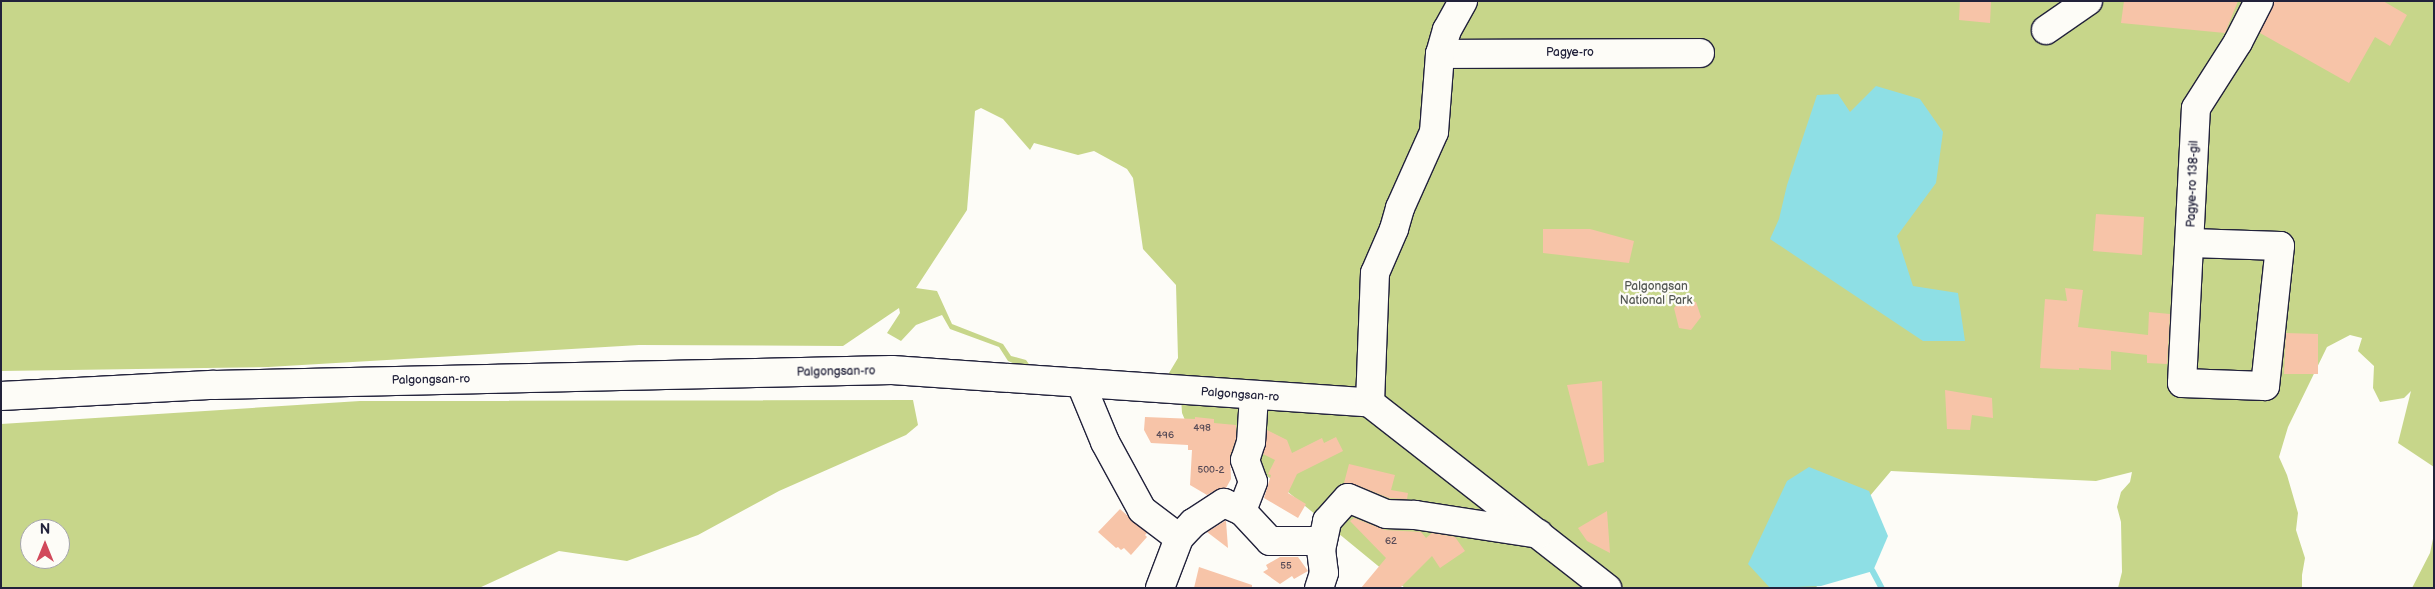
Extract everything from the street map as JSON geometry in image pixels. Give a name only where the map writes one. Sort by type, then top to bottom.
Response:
[{"type":"street","points":[[1464,1],[1447,30],[1440,54],[1434,132],[1400,208],[1394,229],[1375,273],[1370,403],[1607,588]]},
{"type":"street","points":[[2046,30],[2088,1]]},
{"type":"street","name":"Pagye-ro 138-gil","points":[[2191,243],[2280,246],[2265,386],[2182,383],[2191,243],[2196,108],[2238,42],[2259,1]]},
{"type":"street","name":"Pagye-ro","points":[[1440,54],[1700,53]]},
{"type":"street","name":"Palgongsan-ro","points":[[1,396],[214,385],[892,370],[1370,403]]},
{"type":"street","points":[[1080,384],[1105,442],[1142,510],[1180,538]]},
{"type":"street","points":[[1242,511],[1253,482],[1245,460],[1251,442],[1254,396]]},
{"type":"street","points":[[1321,550],[1327,521],[1348,498],[1386,514],[1415,515],[1540,534]]},
{"type":"street","points":[[1160,588],[1180,538],[1192,523],[1224,503],[1242,511],[1270,541],[1320,541],[1324,573],[1319,588]]},
{"type":"green space","name":"Palgongsan National Park","points":[[1,1],[2434,1],[2434,467],[2398,443],[2411,391],[2404,398],[2380,402],[2373,388],[2374,366],[2358,351],[2362,338],[2350,335],[2327,347],[2288,427],[2279,457],[2287,475],[2298,513],[2296,530],[2305,558],[2302,588],[2118,588],[2122,572],[2121,522],[2117,507],[2121,492],[2130,482],[2132,472],[2096,481],[1891,471],[1869,497],[1826,565],[1816,588],[1405,588],[1277,483],[1254,467],[1193,439],[1182,413],[1181,397],[1166,378],[1178,358],[1176,285],[1143,249],[1133,178],[1127,169],[1094,151],[1078,155],[1034,143],[1030,150],[1003,119],[981,108],[975,111],[967,210],[916,288],[937,291],[952,324],[1003,344],[1011,356],[1026,360],[1031,367],[1027,369],[1008,361],[999,347],[950,329],[942,315],[916,325],[901,341],[887,333],[900,313],[899,308],[843,346],[639,345],[268,367],[1,371]]},
{"type":"green space","points":[[913,400],[918,425],[906,435],[779,491],[698,535],[627,561],[559,551],[479,588],[1,588],[1,424],[360,401]]},
{"type":"green space","points":[[2434,534],[2434,588],[2412,588],[2430,553]]},
{"type":"water","points":[[1876,86],[1920,99],[1943,132],[1936,183],[1897,236],[1913,286],[1958,293],[1965,341],[1923,341],[1770,239],[1779,219],[1787,185],[1817,95],[1838,94],[1850,112]]},
{"type":"water","points":[[1809,467],[1869,491],[1888,536],[1873,571],[1821,586],[1770,588],[1748,564],[1787,481]]},
{"type":"building","points":[[1960,1],[1991,1],[1990,23],[1959,20]]},
{"type":"building","points":[[2124,1],[2238,1],[2225,33],[2121,23]]},
{"type":"building","points":[[2274,1],[2383,1],[2407,15],[2390,46],[2375,37],[2349,83],[2260,33]]},
{"type":"building","points":[[2096,214],[2144,217],[2142,255],[2093,251]]},
{"type":"building","points":[[1543,229],[1590,229],[1634,241],[1629,263],[1543,253]]},
{"type":"building","points":[[2065,288],[2083,290],[2078,327],[2148,335],[2149,312],[2170,314],[2167,364],[2147,363],[2147,355],[2111,351],[2111,370],[2040,368],[2045,299],[2067,301]]},
{"type":"building","points":[[1681,300],[1696,302],[1701,317],[1691,330],[1679,328],[1674,308]]},
{"type":"building","points":[[2286,333],[2318,334],[2318,374],[2284,374]]},
{"type":"building","points":[[1602,381],[1604,462],[1588,466],[1567,385]]},
{"type":"building","points":[[1945,390],[1992,398],[1993,418],[1972,415],[1970,430],[1947,429]]},
{"type":"building","points":[[1145,417],[1195,419],[1195,417],[1214,419],[1214,423],[1236,425],[1236,439],[1230,456],[1231,479],[1226,488],[1216,490],[1207,495],[1190,485],[1192,450],[1188,450],[1188,445],[1151,443],[1144,430]]},
{"type":"building","points":[[1267,430],[1287,440],[1292,453],[1322,438],[1324,443],[1336,437],[1343,451],[1297,474],[1288,493],[1306,504],[1298,518],[1264,498],[1271,475],[1268,474],[1275,460],[1263,454]]},
{"type":"building","points":[[1349,464],[1395,475],[1391,490],[1408,493],[1407,499],[1389,498],[1354,484],[1344,483]]},
{"type":"building","points":[[1120,509],[1147,533],[1145,535],[1147,537],[1131,555],[1124,548],[1121,550],[1118,547],[1116,548],[1098,532]]},
{"type":"building","points":[[1607,511],[1610,553],[1587,541],[1578,528]]},
{"type":"building","points":[[1354,518],[1385,530],[1421,532],[1426,538],[1432,533],[1455,537],[1465,551],[1440,568],[1432,556],[1400,588],[1361,588],[1386,558],[1350,521]]},
{"type":"building","points":[[1226,521],[1228,548],[1207,532]]},
{"type":"building","points":[[1280,557],[1298,557],[1308,571],[1294,579],[1292,576],[1280,584],[1263,572],[1268,569],[1266,565]]},
{"type":"building","points":[[1199,567],[1252,585],[1252,588],[1194,588]]},
{"type":"waterway","points":[[1873,571],[1882,588]]}]
